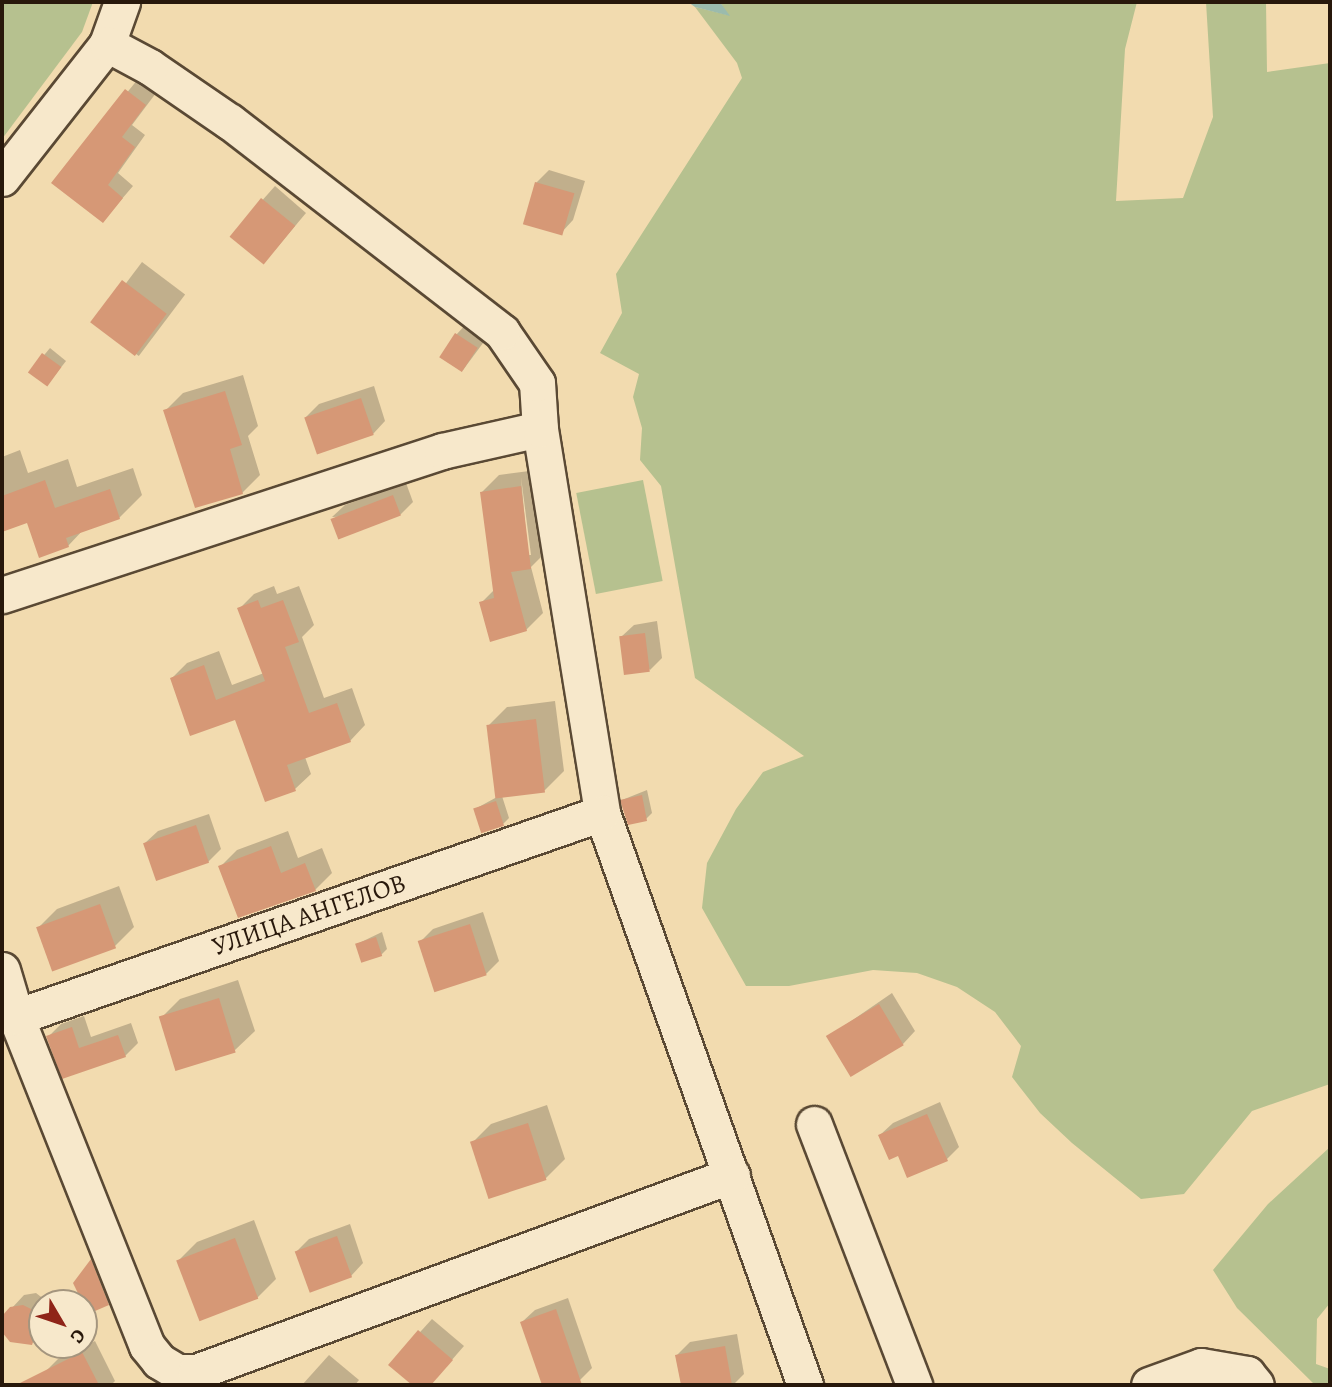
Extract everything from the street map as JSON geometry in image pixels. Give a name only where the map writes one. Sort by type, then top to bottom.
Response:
[{"type":"street","points":[[2,178],[107,44],[122,2]]},
{"type":"street","points":[[107,44],[150,67],[230,122],[502,332],[537,383],[540,429],[602,813],[805,1385]]},
{"type":"street","points":[[2,595],[442,451],[540,429]]},
{"type":"street","name":"УЛИЦА АНГЕЛОВ","points":[[16,1017],[602,813]]},
{"type":"street","points":[[2,970],[16,1017],[147,1346],[177,1372],[196,1372],[732,1175]]},
{"type":"street","points":[[814,1124],[914,1385]]},
{"type":"street","points":[[1149,1385],[1201,1366],[1247,1374],[1256,1385]]},
{"type":"green space","points":[[2,2],[93,2],[82,32],[2,139]]},
{"type":"green space","points":[[720,2],[1137,2],[1125,49],[1116,201],[1183,198],[1213,117],[1206,2],[1266,2],[1267,72],[1330,63],[1330,1084],[1252,1111],[1184,1194],[1141,1199],[1072,1143],[1040,1113],[1012,1077],[1021,1046],[995,1012],[957,987],[917,973],[873,970],[789,986],[746,986],[702,908],[707,863],[736,809],[763,772],[804,756],[695,678],[661,486],[640,460],[642,428],[633,397],[639,374],[600,353],[622,313],[616,274],[742,78],[737,63],[695,7],[728,15]]},
{"type":"green space","points":[[643,480],[663,581],[596,594],[576,493]]},
{"type":"green space","points":[[1330,1147],[1330,1303],[1317,1319],[1316,1364],[1330,1369],[1330,1385],[1315,1385],[1237,1308],[1213,1270],[1268,1204]]},
{"type":"shaded area","points":[[688,2],[720,2],[730,16],[695,7]]},
{"type":"building","points":[[125,89],[146,105],[122,137],[135,147],[108,185],[123,198],[103,223],[51,183]]},
{"type":"building","points":[[535,182],[574,193],[562,236],[523,224]]},
{"type":"building","points":[[261,198],[295,226],[264,265],[230,237]]},
{"type":"building","points":[[122,280],[167,314],[135,356],[90,322]]},
{"type":"building","points":[[455,333],[478,348],[462,372],[439,357]]},
{"type":"building","points":[[42,353],[61,367],[47,387],[28,372]]},
{"type":"building","points":[[225,391],[242,445],[230,449],[243,494],[195,508],[163,410]]},
{"type":"building","points":[[361,398],[374,435],[317,454],[304,418]]},
{"type":"building","points":[[45,480],[55,508],[110,489],[120,519],[66,538],[69,547],[39,558],[27,523],[2,532],[2,496]]},
{"type":"building","points":[[521,486],[531,569],[511,572],[527,631],[490,642],[479,602],[494,598],[480,492]]},
{"type":"building","points":[[393,495],[401,516],[338,540],[330,519]]},
{"type":"building","points":[[258,600],[261,608],[283,600],[299,642],[285,647],[309,713],[337,703],[351,742],[287,765],[296,791],[265,802],[235,720],[190,736],[170,678],[204,665],[216,700],[265,681],[237,608]]},
{"type":"building","points":[[645,633],[650,672],[624,675],[619,636]]},
{"type":"building","points":[[536,719],[545,792],[495,799],[486,725]]},
{"type":"building","points":[[642,795],[647,821],[628,825],[620,800]]},
{"type":"building","points":[[496,801],[504,826],[481,833],[473,808]]},
{"type":"building","points":[[196,825],[209,863],[156,881],[143,843]]},
{"type":"building","points":[[271,846],[281,873],[305,863],[316,891],[238,918],[218,866]]},
{"type":"building","points":[[100,904],[116,948],[52,971],[36,927]]},
{"type":"building","points":[[470,924],[487,975],[434,992],[418,941]]},
{"type":"building","points":[[376,937],[382,956],[361,963],[355,944]]},
{"type":"building","points":[[219,998],[236,1053],[175,1071],[159,1016]]},
{"type":"building","points":[[879,1004],[904,1045],[851,1077],[826,1036]]},
{"type":"building","points":[[72,1027],[79,1048],[118,1035],[126,1057],[62,1079],[46,1036]]},
{"type":"building","points":[[927,1114],[948,1161],[907,1178],[898,1156],[889,1160],[878,1135]]},
{"type":"building","points":[[528,1123],[547,1180],[489,1199],[470,1142]]},
{"type":"building","points":[[337,1236],[352,1277],[310,1293],[295,1251]]},
{"type":"building","points":[[235,1238],[258,1299],[199,1321],[176,1261]]},
{"type":"building","points":[[91,1259],[109,1305],[98,1310],[98,1289],[76,1289],[73,1283]]},
{"type":"building","points":[[23,1305],[28,1308],[28,1344],[10,1342],[2,1332],[2,1316],[10,1307]]},
{"type":"building","points":[[556,1309],[582,1385],[542,1385],[520,1322]]},
{"type":"building","points":[[418,1330],[453,1360],[431,1385],[412,1385],[388,1365]]},
{"type":"building","points":[[725,1346],[732,1385],[681,1385],[675,1355]]},
{"type":"building","points":[[68,1359],[86,1359],[99,1385],[16,1385]]}]
